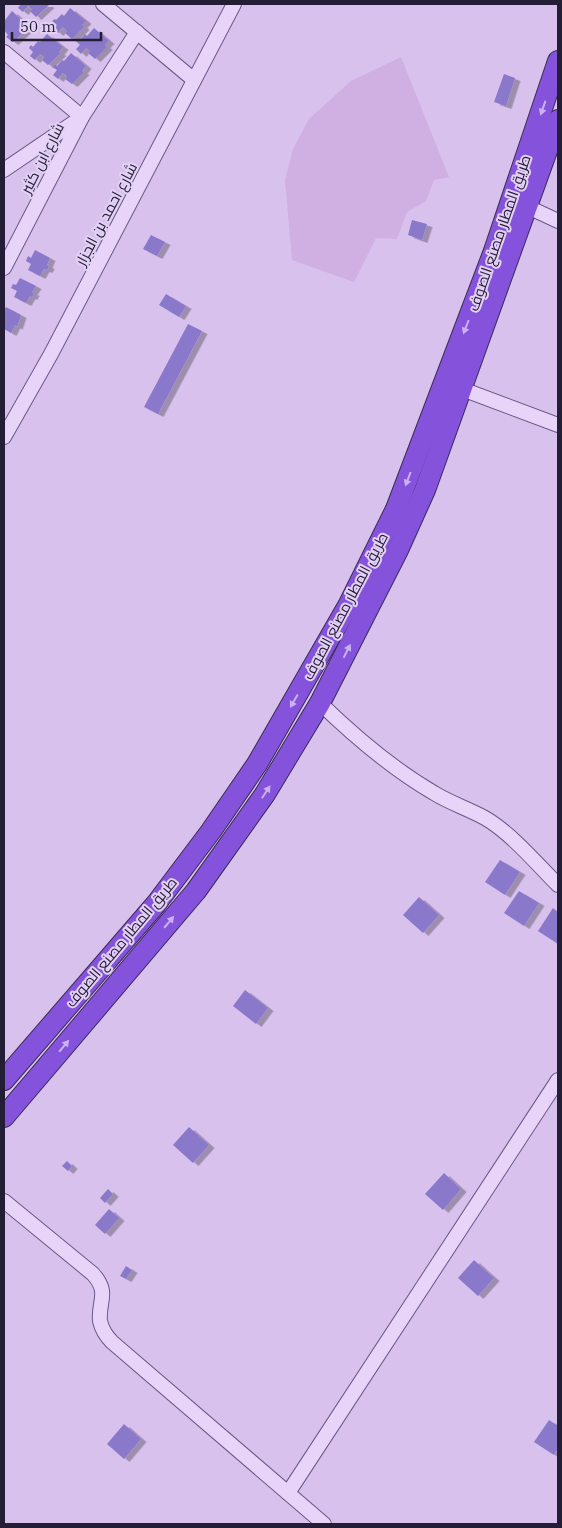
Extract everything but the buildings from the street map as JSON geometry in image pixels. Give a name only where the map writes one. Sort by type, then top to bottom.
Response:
[{"type":"highway","name":"طريق المطار مصنع الصوف","points":[[4,1118],[196,891],[265,794],[320,703],[412,521],[462,389],[558,61]]},
{"type":"highway","name":"طريق المطار مصنع الصوف","points":[[4,1080],[156,904],[211,831],[257,764],[281,724],[349,604],[396,509],[502,254],[528,207],[558,120]]},
{"type":"street","points":[[103,4],[194,80]]},
{"type":"street","name":"شارع احمد بن الجزار","points":[[4,437],[51,354],[234,4]]},
{"type":"street","name":"شارع ابن كثير","points":[[4,268],[82,117],[136,32]]},
{"type":"street","points":[[4,52],[82,117],[4,170]]},
{"type":"street","points":[[528,207],[558,221]]},
{"type":"street","points":[[462,389],[558,425]]},
{"type":"street","points":[[320,703],[373,752],[453,804],[492,823],[558,885]]},
{"type":"street","points":[[288,1493],[558,1080]]},
{"type":"street","points":[[4,1201],[94,1274],[100,1281],[104,1293],[100,1320],[104,1333],[112,1342],[324,1524]]},
{"type":"shaded area","points":[[401,57],[449,177],[434,180],[426,201],[407,212],[397,239],[376,238],[354,282],[292,260],[285,180],[293,149],[309,119],[351,81]]}]
